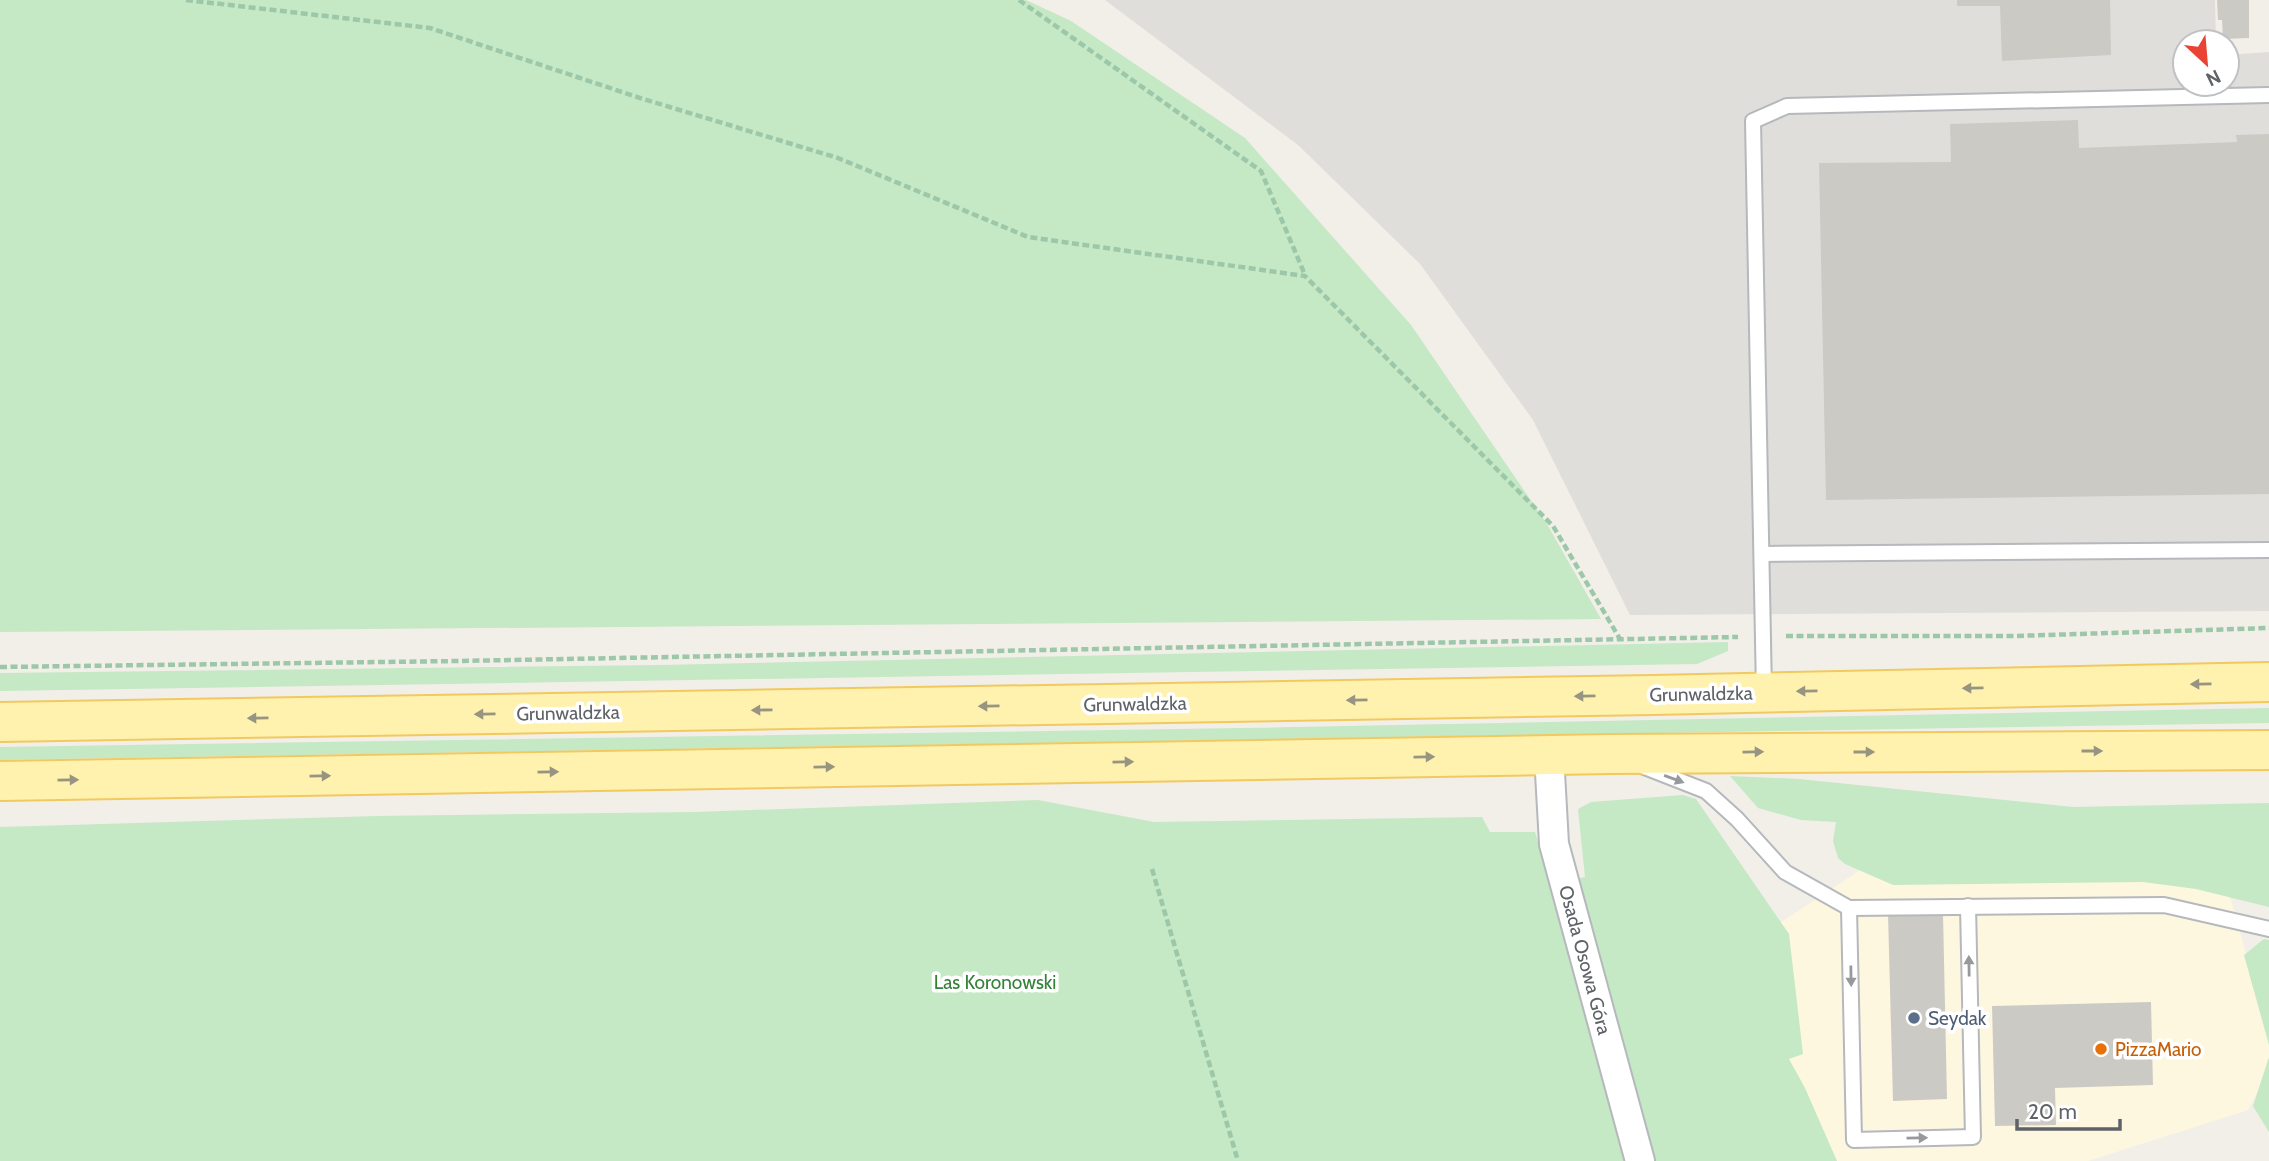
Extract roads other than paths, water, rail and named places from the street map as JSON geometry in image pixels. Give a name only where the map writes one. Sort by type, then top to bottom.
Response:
[{"type":"main road","name":"Grunwaldzka","points":[[0,722],[2269,682]]},
{"type":"main road","points":[[0,781],[1611,754],[2269,750]]},
{"type":"street","name":"Osada Osowa Góra","points":[[1549,755],[1554,844],[1640,1161]]},
{"type":"lane","points":[[1764,692],[1752,121],[1787,106],[2269,95]]},
{"type":"lane","points":[[1762,554],[2269,550]]},
{"type":"lane","points":[[1611,754],[1706,791],[1737,819],[1785,872],[1849,908],[2164,905],[2269,929]]},
{"type":"lane","points":[[1849,908],[1854,1140],[1973,1137],[1968,906]]},
{"type":"place","name":"Seydak","points":[[1914,1018]]},
{"type":"place","name":"PizzaMario","points":[[2101,1049]]},
{"type":"park label","name":"Las Koronowski","points":[[995,982]]}]
